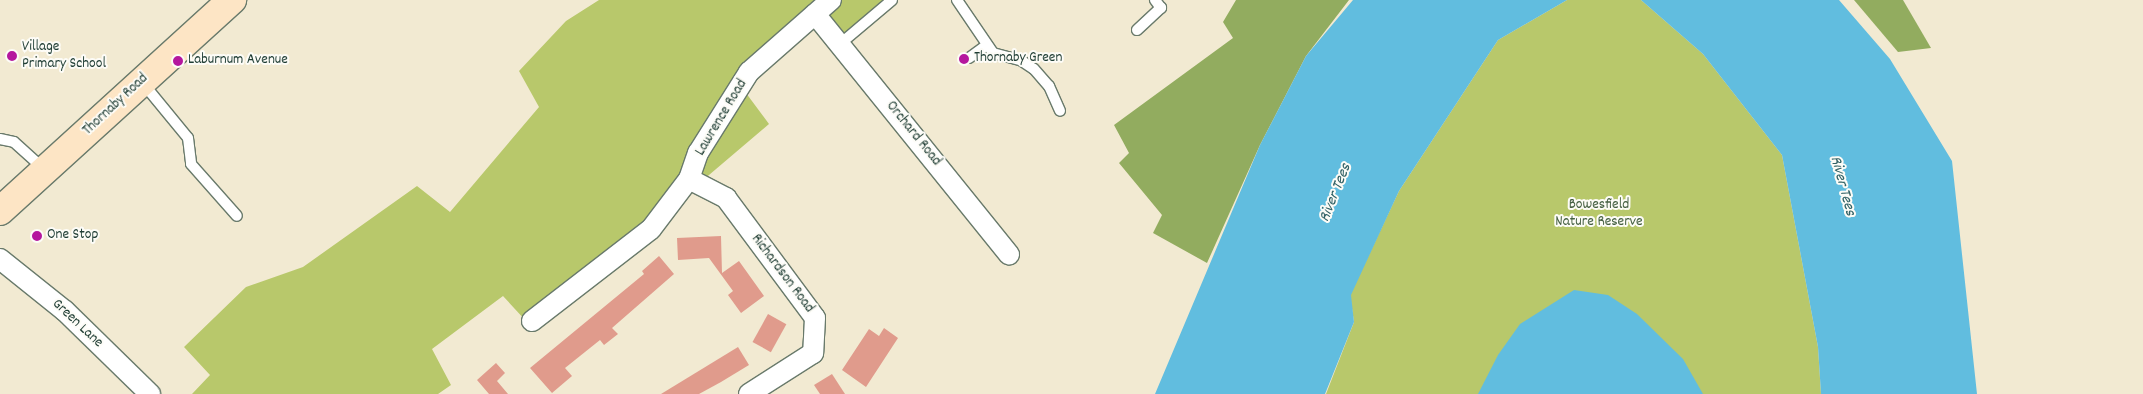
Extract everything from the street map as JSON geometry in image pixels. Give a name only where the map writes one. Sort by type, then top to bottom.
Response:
[{"type":"street","name":"Thornaby Road","points":[[0,211],[232,0]]},
{"type":"street","name":"Lawrence Road","points":[[532,322],[651,229],[689,180],[698,152],[750,72],[831,0]]},
{"type":"street","name":"Orchard Road","points":[[815,14],[1010,254]]},
{"type":"street","name":"Richardson Road","points":[[689,180],[726,198],[815,318],[812,353],[749,394]]},
{"type":"street","name":"Green Lane","points":[[0,260],[65,311],[150,394]]},
{"type":"lane","points":[[840,44],[892,0]]},
{"type":"lane","points":[[957,0],[993,53],[1022,61],[1034,69],[1049,86],[1060,111]]},
{"type":"lane","points":[[1137,30],[1161,8],[1155,0]]},
{"type":"lane","points":[[969,58],[987,45]]},
{"type":"lane","points":[[141,81],[188,138],[191,164],[237,216]]},
{"type":"lane","points":[[0,139],[14,142],[46,171]]},
{"type":"green space","points":[[599,0],[897,0],[840,48],[816,20],[743,89],[769,124],[649,226],[526,321],[503,296],[432,349],[451,385],[438,394],[192,394],[210,375],[184,347],[246,287],[303,267],[417,186],[450,212],[539,107],[519,71],[566,21]]},
{"type":"green space","points":[[1236,0],[1349,0],[1306,56],[1260,145],[1207,263],[1153,233],[1162,215],[1119,163],[1129,153],[1114,125],[1233,38],[1223,22]]},
{"type":"green space","name":"Bowesfield Nature Reserve","points":[[1567,0],[1641,0],[1703,54],[1782,155],[1818,347],[1821,394],[1326,394],[1354,322],[1350,295],[1399,191],[1498,40]]},
{"type":"green space","points":[[1854,0],[1903,0],[1931,48],[1898,52]]},
{"type":"water","name":"River Tees","points":[[1353,0],[1567,0],[1498,40],[1399,191],[1351,295],[1354,322],[1325,394],[1155,394],[1260,145],[1306,56]]},
{"type":"water","name":"River Tees","points":[[1641,0],[1839,0],[1890,59],[1952,161],[1977,394],[1821,394],[1818,347],[1782,155],[1703,54]]},
{"type":"water","points":[[1574,290],[1608,295],[1637,314],[1683,359],[1703,394],[1478,394],[1498,355],[1520,324]]},
{"type":"building","points":[[721,236],[722,273],[739,261],[764,296],[741,313],[728,295],[733,291],[709,258],[678,260],[677,238]]},
{"type":"building","points":[[659,256],[674,274],[612,328],[618,334],[604,345],[600,340],[565,368],[572,376],[552,393],[530,368],[644,274],[642,271]]},
{"type":"building","points":[[768,314],[786,324],[771,352],[752,342]]},
{"type":"building","points":[[884,328],[898,338],[866,387],[842,370],[869,329],[879,336]]},
{"type":"building","points":[[738,347],[749,365],[699,394],[661,394]]},
{"type":"building","points":[[496,363],[505,373],[497,381],[508,394],[489,394],[477,380]]},
{"type":"building","points":[[832,374],[845,394],[820,394],[814,385]]},
{"type":"place","name":"Village Primary School","points":[[12,56]]},
{"type":"place","name":"Thornaby Green","points":[[964,59]]},
{"type":"place","name":"Laburnum Avenue","points":[[178,61]]},
{"type":"place","name":"One Stop","points":[[37,236]]}]
